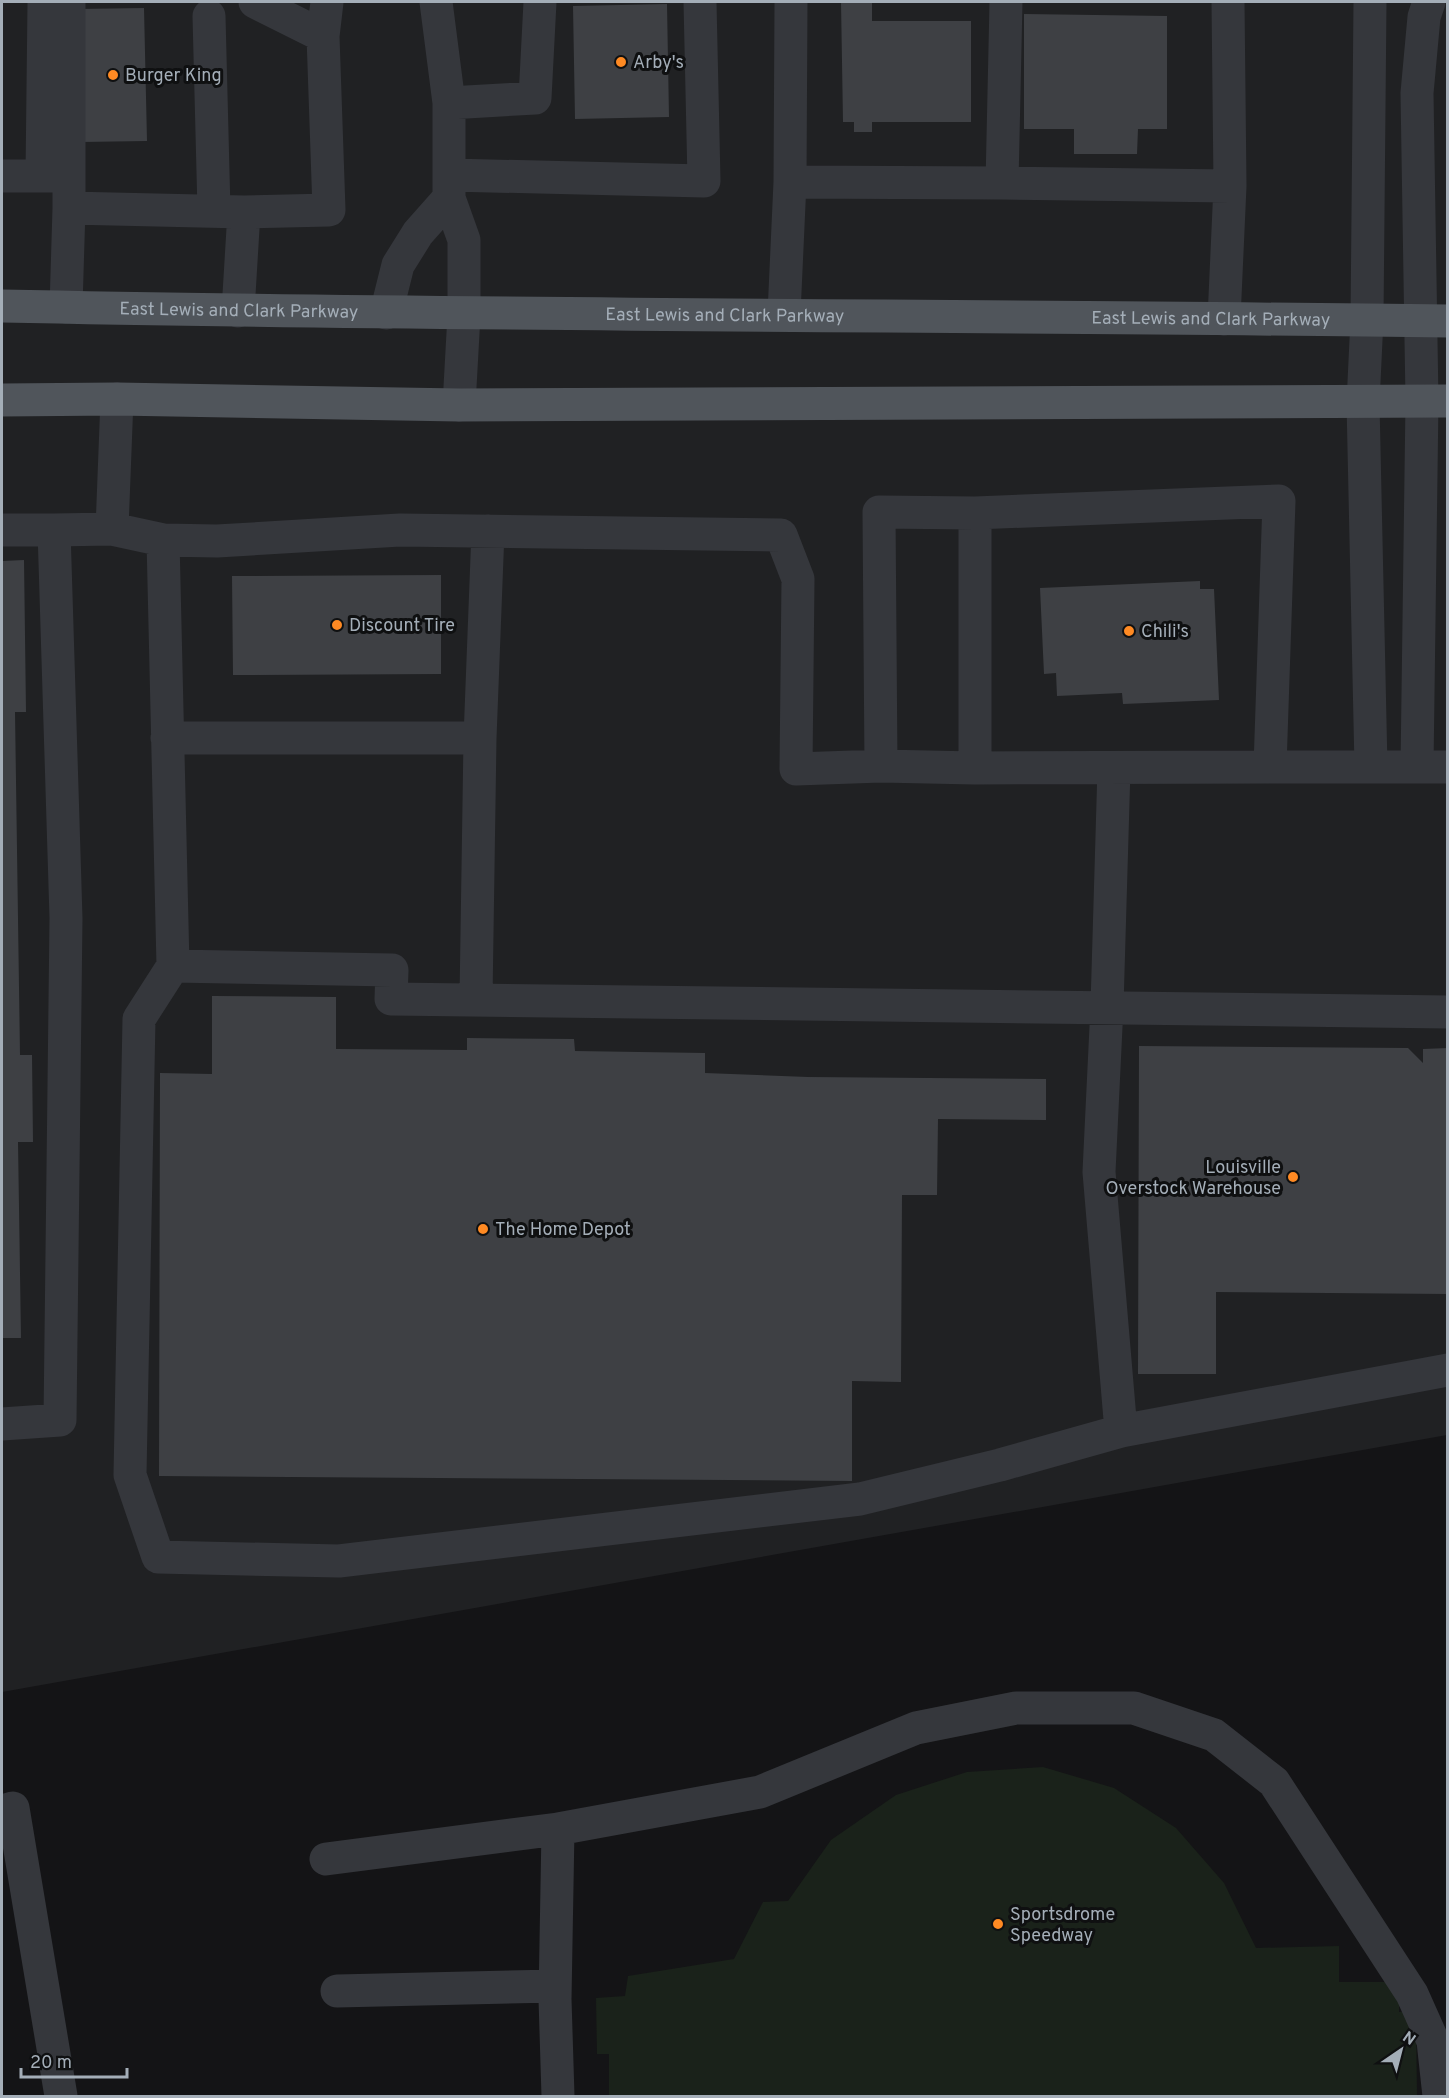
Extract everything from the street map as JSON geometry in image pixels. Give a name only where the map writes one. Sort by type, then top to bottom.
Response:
[{"type":"main road","name":"East Lewis and Clark Parkway","points":[[2,306],[464,315],[784,314],[1433,320]]},
{"type":"main road","points":[[2,400],[117,399],[459,405],[1435,401]]},
{"type":"lane","points":[[44,2],[60,186],[66,307]]},
{"type":"lane","points":[[60,186],[69,2]]},
{"type":"lane","points":[[255,2],[323,36]]},
{"type":"lane","points":[[2,176],[229,212],[329,210],[323,36],[327,2]]},
{"type":"lane","points":[[436,2],[448,103],[449,187],[464,240],[464,315],[459,405]]},
{"type":"lane","points":[[448,103],[535,98],[540,2]]},
{"type":"lane","points":[[449,187],[704,181],[700,2]]},
{"type":"lane","points":[[784,314],[790,182],[791,2]]},
{"type":"lane","points":[[1002,183],[1006,2]]},
{"type":"lane","points":[[1224,319],[1230,186],[1228,2]]},
{"type":"lane","points":[[1370,2],[1367,319],[1363,403],[1371,767]]},
{"type":"lane","points":[[2,530],[112,529],[163,540],[217,541],[400,531],[781,535],[798,579],[796,769],[881,766],[975,768],[1432,767],[1435,401],[1433,320],[1417,93],[1424,17],[1429,2]]},
{"type":"lane","points":[[209,16],[238,311]]},
{"type":"lane","points":[[790,182],[1230,186]]},
{"type":"lane","points":[[386,313],[398,265],[449,187]]},
{"type":"lane","points":[[112,529],[117,399]]},
{"type":"lane","points":[[881,766],[879,512],[975,513],[1279,501],[1270,767]]},
{"type":"lane","points":[[975,513],[975,768]]},
{"type":"lane","points":[[2,1424],[60,1420],[66,918],[54,530]]},
{"type":"lane","points":[[476,999],[480,738],[488,531]]},
{"type":"lane","points":[[163,540],[173,966],[139,1019],[130,1475],[158,1557],[339,1561],[860,1499],[1000,1465],[1121,1431],[1448,1370]]},
{"type":"lane","points":[[167,738],[480,738]]},
{"type":"lane","points":[[1114,768],[1107,1006],[1099,1172],[1121,1431]]},
{"type":"lane","points":[[173,966],[392,970],[391,999],[1107,1006],[1448,1012]]},
{"type":"lane","points":[[326,1859],[558,1829],[759,1792],[916,1728],[1016,1708],[1134,1708],[1214,1735],[1274,1782],[1412,1994],[1433,2041],[1439,2097]]},
{"type":"lane","points":[[2,1811],[13,1808],[61,2097]]},
{"type":"lane","points":[[558,1829],[555,1986],[558,2097]]},
{"type":"lane","points":[[338,1991],[555,1986]]},
{"type":"shaded area","points":[[2,2],[1447,2],[1447,1435],[2,1692]]},
{"type":"shaded area","name":"Sportsdrome Speedway","points":[[1043,1767],[1114,1788],[1176,1828],[1224,1883],[1256,1948],[1339,1946],[1339,1982],[1399,1982],[1399,2012],[1407,2011],[1416,2020],[1417,2096],[609,2096],[609,2054],[597,2054],[596,1998],[625,1996],[628,1976],[734,1959],[763,1902],[788,1901],[831,1840],[896,1795],[967,1772]]},
{"type":"building","points":[[841,2],[872,2],[872,21],[971,21],[971,122],[872,122],[872,132],[854,132],[854,122],[843,122]]},
{"type":"building","name":"Arby's","points":[[667,4],[669,117],[575,119],[573,6]]},
{"type":"building","name":"Burger King","points":[[144,8],[147,141],[81,142],[78,9]]},
{"type":"building","points":[[1024,14],[1167,16],[1167,129],[1138,129],[1137,154],[1074,154],[1074,129],[1024,129]]},
{"type":"building","points":[[24,560],[26,712],[15,712],[20,1055],[32,1055],[33,1142],[18,1142],[21,1338],[2,1338],[2,561]]},
{"type":"building","name":"Discount Tire","points":[[441,575],[441,674],[233,675],[232,576]]},
{"type":"building","name":"Chili's","points":[[1200,581],[1200,589],[1214,589],[1219,700],[1123,704],[1122,693],[1057,696],[1056,673],[1044,674],[1040,588]]},
{"type":"building","name":"The Home Depot","points":[[212,996],[336,997],[336,1049],[467,1050],[467,1038],[574,1039],[575,1051],[705,1053],[705,1073],[808,1077],[1046,1079],[1046,1120],[938,1119],[937,1195],[902,1195],[901,1382],[852,1381],[852,1481],[159,1476],[160,1073],[212,1074]]},
{"type":"building","name":"Louisville Overstock Warehouse","points":[[1139,1046],[1408,1048],[1423,1063],[1423,1049],[1448,1048],[1448,1294],[1216,1292],[1216,1374],[1138,1374]]},
{"type":"place","name":"Arby's","points":[[621,62]]},
{"type":"place","name":"Burger King","points":[[113,75]]},
{"type":"place","name":"Discount Tire","points":[[337,625]]},
{"type":"place","name":"Chili's","points":[[1129,631]]},
{"type":"place","name":"Louisville Overstock Warehouse","points":[[1293,1177]]},
{"type":"place","name":"The Home Depot","points":[[483,1229]]},
{"type":"place","name":"Sportsdrome Speedway","points":[[998,1924]]}]
